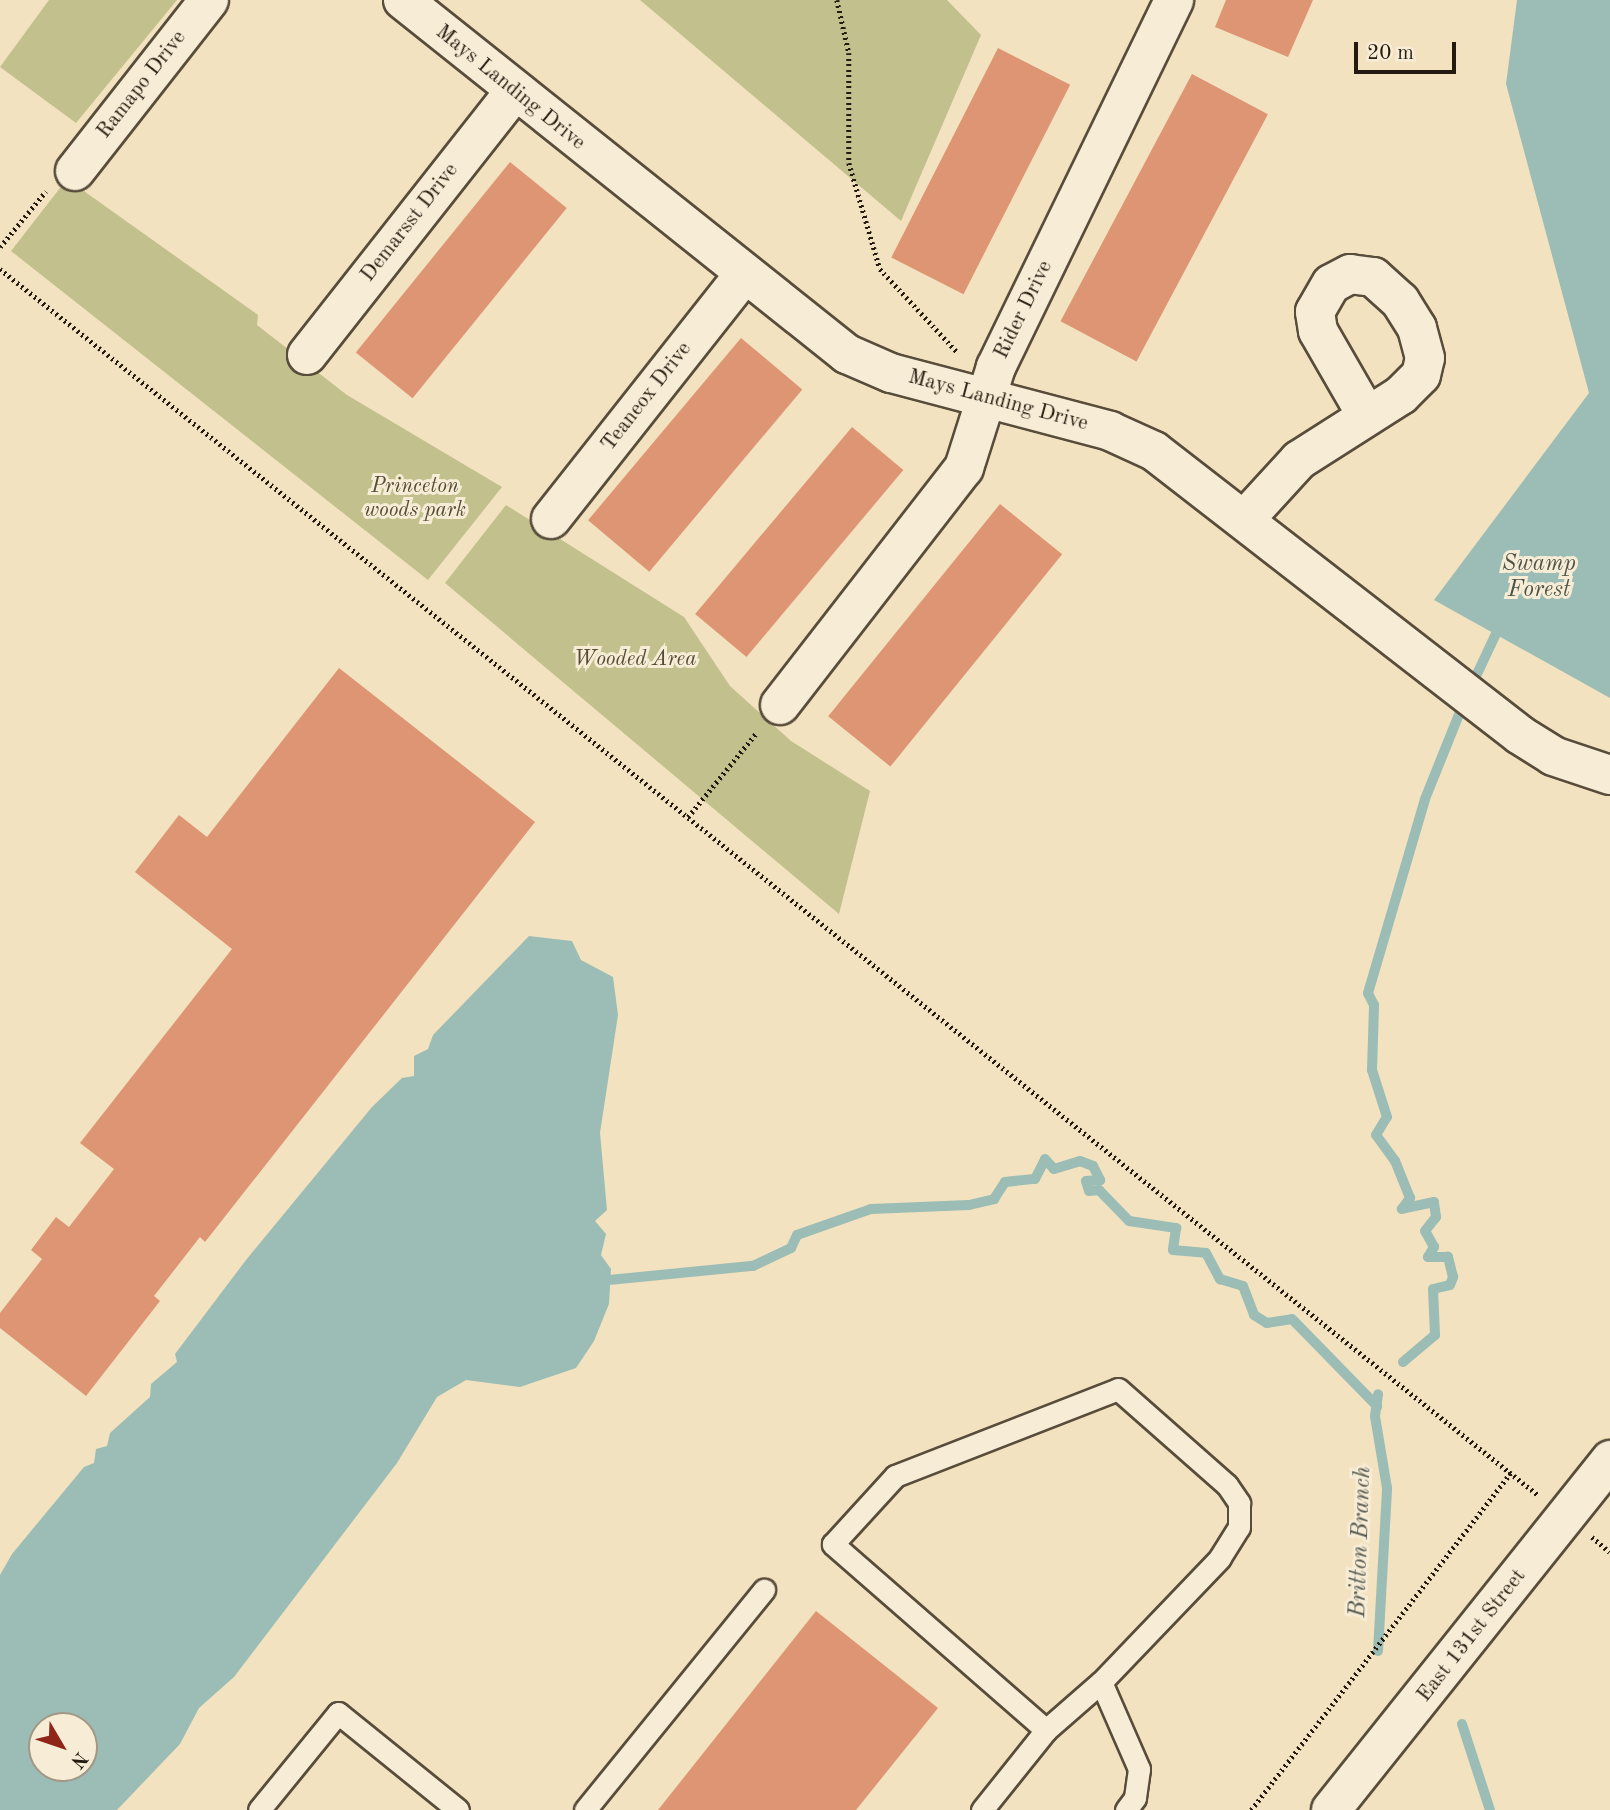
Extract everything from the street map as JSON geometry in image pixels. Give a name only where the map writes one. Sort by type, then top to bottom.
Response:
[{"type":"street","name":"Ramapo Drive","points":[[75,171],[209,0]]},
{"type":"street","name":"Mays Landing Drive","points":[[403,0],[743,276],[848,354],[891,373],[989,397],[1130,439],[1178,465],[1520,734],[1553,757],[1610,775]]},
{"type":"street","name":"Rider Drive","points":[[780,705],[953,484],[989,397],[996,367],[1174,0]]},
{"type":"street","name":"Demarsst Drive","points":[[307,355],[514,92]]},
{"type":"street","name":"Teaneox Drive","points":[[551,519],[743,276]]},
{"type":"street","points":[[1245,519],[1299,460],[1366,414]]},
{"type":"street","name":"East 131st Street","points":[[1331,1810],[1610,1460]]},
{"type":"lane","points":[[982,1810],[1046,1730],[1101,1682],[1220,1558],[1239,1527],[1239,1503],[1227,1485],[1118,1389],[895,1476],[833,1544],[1046,1730]]},
{"type":"lane","points":[[585,1810],[764,1590]]},
{"type":"lane","points":[[1101,1682],[1139,1769],[1135,1798],[1126,1810]]},
{"type":"lane","points":[[258,1810],[338,1713],[458,1810]]},
{"type":"path","points":[[837,0],[849,53],[849,163]]},
{"type":"path","points":[[0,247],[68,165],[75,171]]},
{"type":"path","points":[[0,269],[1549,1503]]},
{"type":"path","points":[[688,817],[780,705]]},
{"type":"path","points":[[1251,1810],[1511,1472]]},
{"type":"path","points":[[1583,1531],[1610,1552]]},
{"type":"green space","points":[[49,0],[177,0],[76,123],[0,67]]},
{"type":"green space","points":[[640,0],[947,0],[981,35],[901,221]]},
{"type":"green space","name":"Princeton woods park","points":[[67,179],[258,315],[257,325],[347,395],[502,487],[428,580],[11,251]]},
{"type":"green space","name":"Wooded Area","points":[[506,505],[684,617],[730,686],[791,741],[870,791],[839,914],[445,583]]},
{"type":"water","name":"Swamp Forest","points":[[1517,0],[1610,0],[1610,698],[1434,600],[1589,393],[1506,84]]},
{"type":"water","points":[[529,936],[572,941],[581,960],[613,977],[618,1015],[600,1133],[607,1210],[595,1221],[606,1234],[601,1255],[611,1269],[609,1304],[594,1341],[576,1368],[520,1387],[466,1380],[437,1397],[397,1463],[234,1677],[199,1708],[180,1744],[117,1810],[0,1810],[0,1575],[12,1554],[84,1467],[94,1463],[96,1449],[107,1446],[110,1433],[150,1397],[151,1384],[177,1362],[175,1354],[246,1260],[372,1107],[402,1078],[414,1076],[414,1056],[428,1049],[433,1035]]},
{"type":"building","points":[[1226,0],[1313,0],[1288,57],[1215,27]]},
{"type":"building","points":[[998,48],[1070,85],[963,294],[891,257]]},
{"type":"building","points":[[1192,74],[1268,114],[1136,362],[1061,321]]},
{"type":"building","points":[[510,162],[567,208],[413,398],[356,352]]},
{"type":"building","points":[[741,338],[802,389],[649,572],[588,520]]},
{"type":"building","points":[[852,427],[903,470],[746,657],[695,614]]},
{"type":"building","points":[[1000,504],[1062,554],[890,767],[828,716]]},
{"type":"building","points":[[339,668],[535,822],[205,1242],[200,1237],[154,1296],[160,1301],[86,1396],[0,1328],[0,1313],[42,1259],[31,1250],[56,1217],[69,1227],[114,1169],[80,1143],[232,949],[135,872],[179,815],[207,837]]},
{"type":"building","points":[[816,1611],[938,1708],[856,1810],[658,1810]]},
{"type":"waterway","points":[[1471,687],[1501,623]]},
{"type":"waterway","points":[[1403,1362],[1435,1335],[1433,1289],[1450,1285],[1453,1277],[1448,1257],[1428,1257],[1434,1247],[1425,1231],[1436,1217],[1434,1202],[1402,1209],[1410,1198],[1395,1161],[1376,1135],[1387,1117],[1372,1070],[1374,1005],[1368,993],[1425,799],[1464,702]]},
{"type":"waterway","points":[[609,1280],[753,1266],[791,1248],[797,1235],[871,1209],[969,1205],[994,1199],[1005,1182],[1035,1179],[1045,1159],[1054,1169],[1080,1161],[1093,1166],[1100,1180],[1086,1181],[1089,1191],[1099,1190],[1129,1221],[1176,1228],[1173,1250],[1206,1253],[1220,1279],[1243,1286],[1254,1315],[1267,1323],[1292,1319],[1377,1406]]},
{"type":"waterway","name":"Britton Branch","points":[[1378,1394],[1375,1416],[1387,1488],[1378,1651]]},
{"type":"waterway","name":"Britton Branch","points":[[1462,1724],[1490,1810]]}]
